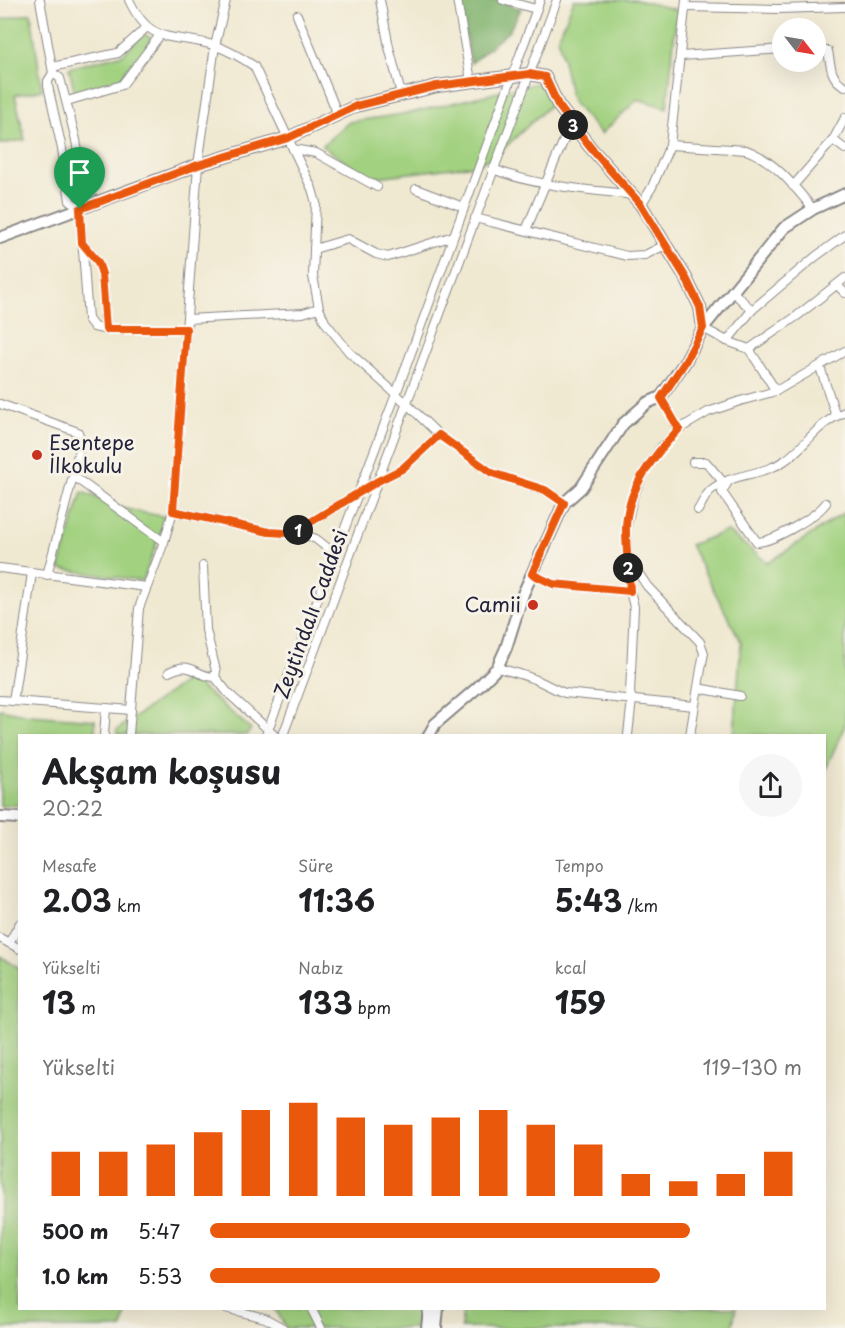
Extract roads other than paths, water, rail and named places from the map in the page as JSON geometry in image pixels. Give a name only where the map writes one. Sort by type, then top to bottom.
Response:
[{"type":"street","points":[[40,0],[53,70],[60,78],[67,101],[86,196],[79,208],[87,319],[94,327],[106,329],[186,329]]},
{"type":"street","points":[[129,0],[147,27],[160,35],[215,46],[254,66],[312,189],[316,203],[313,276],[319,308],[325,322],[349,352],[439,435],[492,473],[545,490],[564,503]]},
{"type":"street","points":[[129,734],[139,608],[173,511],[198,165],[215,46],[226,0]]},
{"type":"street","points":[[380,0],[401,94]]},
{"type":"street","points":[[457,0],[471,81]]},
{"type":"street","points":[[503,0],[536,9]]},
{"type":"street","points":[[169,672],[186,666],[207,677],[214,677],[269,733],[540,0]]},
{"type":"street","name":"Zeytindalı Caddesi","points":[[283,734],[557,0]]},
{"type":"street","points":[[641,205],[652,187],[670,145],[686,4],[778,9],[845,7]]},
{"type":"street","points":[[297,15],[338,115]]},
{"type":"street","points":[[53,70],[118,52],[147,27]]},
{"type":"street","points":[[67,101],[122,84],[160,35]]},
{"type":"street","points":[[681,56],[772,50]]},
{"type":"street","points":[[826,51],[828,51],[833,78],[845,86]]},
{"type":"street","points":[[53,70],[48,81],[49,95],[62,149],[69,201],[79,208]]},
{"type":"street","points":[[0,238],[198,165],[290,143],[356,106],[437,86],[529,74],[545,77],[558,105],[590,147],[641,205],[686,278],[700,307],[703,328]]},
{"type":"street","points":[[794,186],[833,140],[845,118]]},
{"type":"street","points":[[526,230],[572,123]]},
{"type":"street","points":[[833,140],[845,149]]},
{"type":"street","points":[[290,143],[316,153],[377,187]]},
{"type":"street","points":[[670,145],[746,150],[762,158],[794,186],[813,209]]},
{"type":"street","points":[[493,170],[546,183],[633,195]]},
{"type":"street","points":[[416,189],[463,207]]},
{"type":"street","points":[[430,734],[435,724],[497,668],[532,574],[564,503],[581,488],[624,424],[647,403],[661,398],[685,362],[703,328],[784,228],[813,209],[845,194]]},
{"type":"street","points":[[475,218],[627,256],[645,255],[665,245]]},
{"type":"street","points":[[727,342],[752,310],[845,235]]},
{"type":"street","points":[[314,249],[348,239],[376,254],[388,257],[453,236]]},
{"type":"street","points":[[82,243],[98,262],[102,274],[106,329]]},
{"type":"street","points":[[749,349],[797,316],[845,278]]},
{"type":"street","points":[[837,285],[845,293]]},
{"type":"street","points":[[732,291],[752,310]]},
{"type":"street","points":[[187,319],[303,313],[319,308]]},
{"type":"street","points":[[703,328],[727,342],[749,349],[776,391]]},
{"type":"street","points":[[628,734],[632,699],[630,693],[634,607],[630,591],[626,529],[633,498],[645,470],[662,446],[679,429],[708,412],[740,400],[776,391],[845,351]]},
{"type":"street","points":[[820,367],[836,416]]},
{"type":"street","points":[[661,398],[679,429]]},
{"type":"street","points":[[0,404],[78,432],[81,441],[74,476],[47,575]]},
{"type":"street","points":[[698,510],[709,491],[727,481],[784,461],[817,428],[845,412]]},
{"type":"street","points":[[173,511],[269,532],[296,531],[402,469],[439,435]]},
{"type":"street","points":[[693,462],[706,462],[727,481]]},
{"type":"street","points":[[74,476],[164,542]]},
{"type":"street","points":[[727,481],[722,492],[757,542],[769,539],[798,524],[821,510],[826,503]]},
{"type":"street","points":[[296,531],[316,539],[335,554]]},
{"type":"street","points":[[627,556],[647,586],[700,642],[704,653],[690,734]]},
{"type":"street","points":[[203,566],[206,630],[216,671],[214,677]]},
{"type":"street","points":[[0,568],[146,587]]},
{"type":"street","points":[[13,701],[32,573]]},
{"type":"street","points":[[532,574],[553,584],[630,591]]},
{"type":"street","points":[[497,668],[537,680],[551,689],[565,693],[694,706]]},
{"type":"street","points":[[698,688],[740,696]]},
{"type":"street","points":[[0,700],[131,710]]},
{"type":"street","points":[[104,734],[106,708]]},
{"type":"street","points":[[0,817],[18,818]]},
{"type":"street","points":[[9,943],[18,927]]},
{"type":"street","points":[[0,938],[18,949]]},
{"type":"street","points":[[233,1310],[265,1318],[283,1328]]},
{"type":"street","points":[[311,1310],[321,1328]]},
{"type":"street","points":[[427,1328],[429,1310]]},
{"type":"street","points":[[436,1328],[438,1310]]},
{"type":"place","name":"Esentepe İlkokulu","points":[[37,455]]},
{"type":"place","name":"Camii","points":[[533,605]]}]
